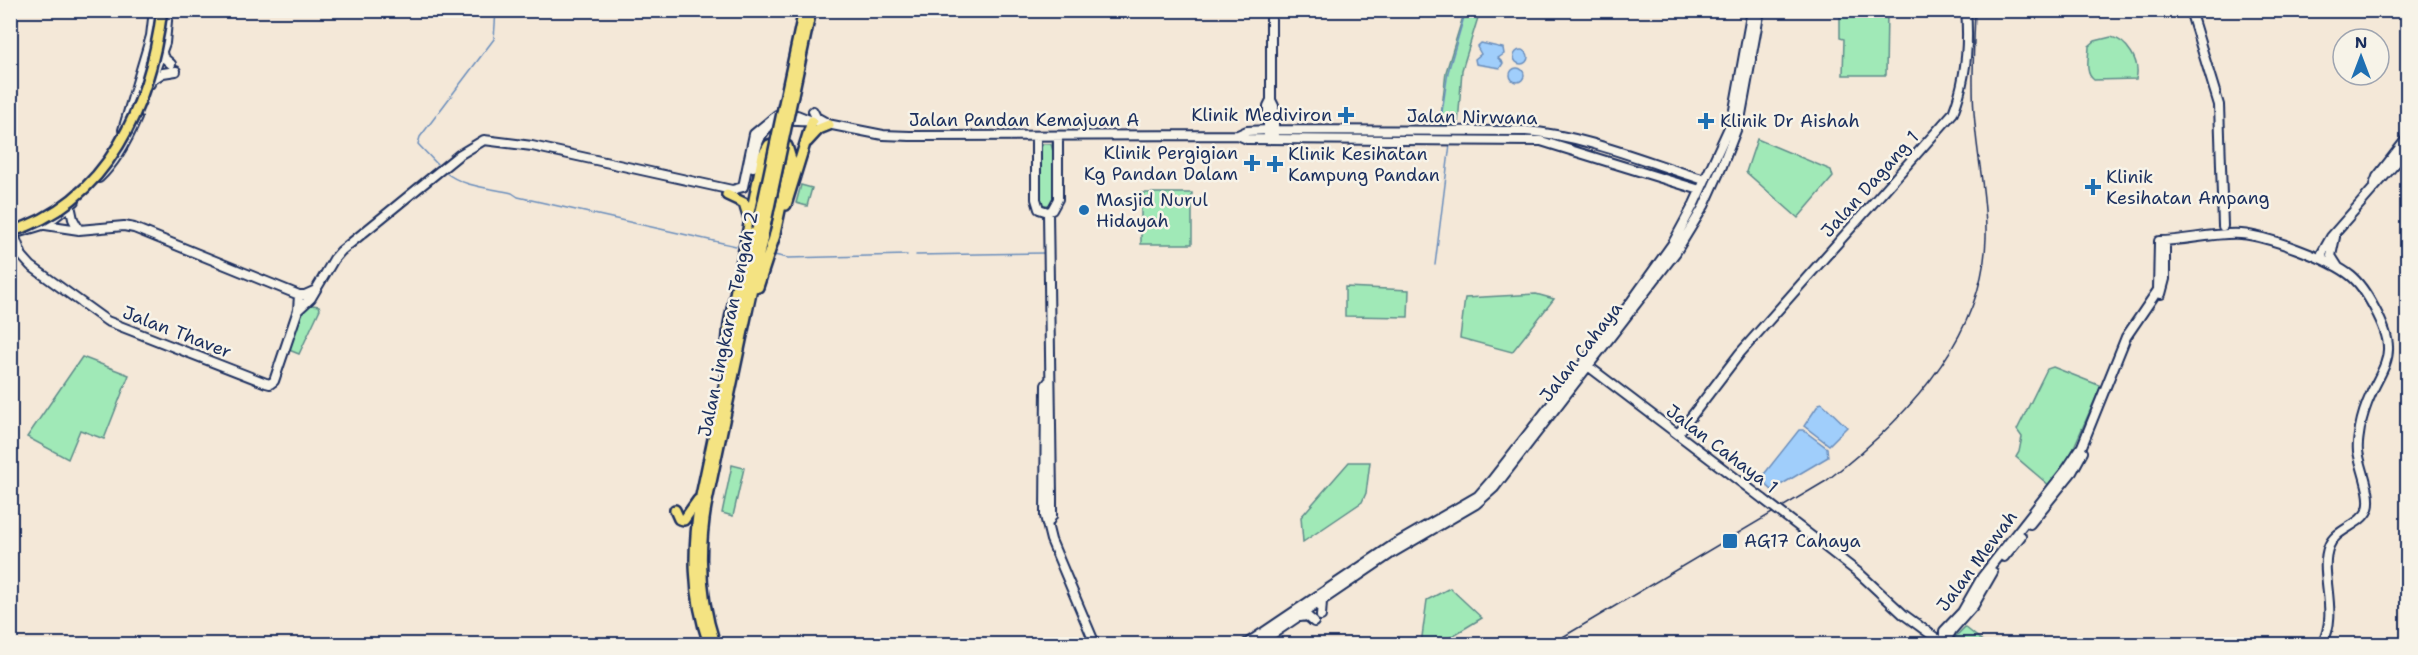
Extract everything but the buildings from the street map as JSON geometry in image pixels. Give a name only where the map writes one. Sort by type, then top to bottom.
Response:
[{"type":"highway","points":[[10,231],[35,223],[61,208],[108,164],[125,137],[138,108],[157,46],[159,10]]},
{"type":"highway","name":"Jalan Lingkaran Tengah 2","points":[[712,642],[698,607],[695,583],[695,536],[701,496],[804,10]]},
{"type":"highway","name":"Jalan Lingkaran Tengah 2","points":[[712,642],[701,577],[702,535],[706,506],[747,313],[757,229],[811,10]]},
{"type":"highway","points":[[747,313],[763,273],[813,113]]},
{"type":"highway","points":[[805,144],[819,129],[828,125]]},
{"type":"highway","points":[[757,229],[765,149],[773,143],[782,143],[790,149],[790,159],[774,238]]},
{"type":"highway","points":[[727,195],[744,203],[757,229]]},
{"type":"highway","points":[[675,510],[679,519],[684,520],[701,496]]},
{"type":"highway","points":[[712,642],[722,645]]},
{"type":"street","points":[[122,131],[159,10]]},
{"type":"street","points":[[157,66],[159,10]]},
{"type":"street","points":[[46,224],[70,205],[106,170],[130,135],[162,52],[168,10]]},
{"type":"street","points":[[1271,10],[1271,100],[1274,106],[1271,131]]},
{"type":"street","name":"Jalan Cahaya","points":[[1593,355],[1664,258],[1704,186],[1732,121],[1752,10]]},
{"type":"street","name":"Jalan Cahaya","points":[[1294,616],[1323,592],[1393,545],[1478,496],[1676,252],[1704,206],[1740,120],[1760,10]]},
{"type":"street","name":"Jalan Dagang 1","points":[[1678,434],[1740,353],[1953,113],[1965,72],[1966,10]]},
{"type":"street","points":[[2190,10],[2219,105],[2223,226],[2215,236]]},
{"type":"street","points":[[2398,10],[2407,12]]},
{"type":"street","points":[[151,36],[151,56],[157,66]]},
{"type":"street","points":[[151,81],[173,68],[163,57],[162,52]]},
{"type":"street","points":[[10,231],[51,213],[101,165],[130,115],[147,70],[152,65],[157,66]]},
{"type":"street","points":[[298,310],[316,290],[341,251],[476,143],[488,140],[524,147],[532,146],[728,190],[737,190],[743,187],[746,180],[754,134],[761,126],[777,115],[813,113]]},
{"type":"street","name":"Jalan Pandan Kemajuan A","points":[[797,115],[813,113],[828,125],[883,135],[1238,135],[1247,139],[1271,131]]},
{"type":"street","name":"Jalan Pandan Kemajuan A","points":[[727,195],[736,195],[747,189],[756,146],[765,130],[782,121],[813,113]]},
{"type":"street","name":"Jalan Nirwana","points":[[1271,131],[1526,131],[1552,134],[1690,176],[1704,186]]},
{"type":"street","name":"Jalan Nirwana","points":[[1271,131],[1550,143],[1686,185],[1704,186]]},
{"type":"street","points":[[1550,143],[1552,134]]},
{"type":"street","points":[[1036,136],[1036,199],[1038,209],[1048,212]]},
{"type":"street","points":[[1058,136],[1058,189],[1055,206],[1048,212],[1049,381],[1046,384],[1045,404],[1045,516],[1051,540],[1095,645]]},
{"type":"street","points":[[2374,186],[2377,177],[2408,137]]},
{"type":"street","points":[[2397,153],[2408,144]]},
{"type":"street","points":[[524,147],[531,151],[727,195]]},
{"type":"street","points":[[2324,261],[2322,253],[2331,237],[2408,149]]},
{"type":"street","points":[[1630,156],[1634,161],[1645,166],[1647,173]]},
{"type":"street","points":[[1704,206],[1704,186],[1722,166]]},
{"type":"street","points":[[1690,176],[1702,175],[1712,167]]},
{"type":"street","points":[[1686,185],[1693,192],[1694,204]]},
{"type":"street","points":[[70,205],[73,219],[79,230]]},
{"type":"street","points":[[10,231],[34,223],[79,230],[124,226],[134,228],[299,295],[316,290]]},
{"type":"street","points":[[2223,226],[2231,234]]},
{"type":"street","name":"Jalan Thaver","points":[[10,231],[22,256],[31,266],[107,321],[270,384],[274,381],[298,310],[299,295]]},
{"type":"street","points":[[2162,241],[2231,234],[2263,238],[2324,261],[2352,276],[2360,285],[2384,329],[2388,348],[2385,366],[2365,411],[2358,438],[2359,457],[2368,494],[2368,508],[2361,518],[2336,536],[2328,549],[2329,626],[2322,645]]},
{"type":"street","points":[[2336,234],[2331,258],[2339,268]]},
{"type":"street","name":"Jalan Mewah","points":[[1944,644],[1944,631],[1962,612],[1982,577],[2066,470],[2082,446],[2126,338],[2158,290],[2162,241]]},
{"type":"street","name":"Jalan Mewah","points":[[1944,644],[1952,630],[1974,605],[1987,579],[2079,459],[2126,348],[2161,296],[2165,279],[2162,241]]},
{"type":"street","points":[[2324,261],[2333,244]]},
{"type":"street","points":[[1577,375],[1588,366],[1587,359],[1593,355],[1602,377]]},
{"type":"street","name":"Jalan Cahaya 1","points":[[1588,366],[1838,556],[1926,633],[1944,644]]},
{"type":"street","points":[[1577,375],[1602,377]]},
{"type":"street","name":"Jalan Cahaya","points":[[1294,616],[1322,601],[1412,541],[1485,497],[1577,375]]},
{"type":"street","points":[[1312,607],[1323,592]]},
{"type":"street","points":[[1246,645],[1294,616],[1318,619],[1322,601]]},
{"type":"street","points":[[1258,645],[1294,616]]},
{"type":"street","points":[[1926,633],[1935,634],[1944,631]]},
{"type":"green space","points":[[1465,10],[1480,11],[1462,70],[1458,125],[1440,125],[1446,72]]},
{"type":"green space","points":[[1840,11],[1887,11],[1886,75],[1843,75],[1844,39],[1840,38]]},
{"type":"green space","points":[[2111,37],[2122,42],[2135,59],[2136,79],[2094,80],[2091,77],[2088,69],[2089,46],[2095,41]]},
{"type":"green space","points":[[1757,139],[1831,170],[1833,177],[1798,218],[1746,172]]},
{"type":"green space","points":[[1043,144],[1051,144],[1054,158],[1056,175],[1051,205],[1043,205],[1040,202],[1039,150]]},
{"type":"green space","points":[[801,185],[812,188],[807,206],[796,203]]},
{"type":"green space","points":[[1141,193],[1192,193],[1192,244],[1141,244]]},
{"type":"green space","points":[[1345,287],[1409,290],[1408,317],[1345,316]]},
{"type":"green space","points":[[1536,294],[1554,299],[1512,352],[1460,338],[1465,298]]},
{"type":"green space","points":[[305,304],[319,306],[320,309],[299,354],[289,350]]},
{"type":"green space","points":[[82,357],[129,375],[104,439],[80,430],[68,459],[27,437]]},
{"type":"green space","points":[[2053,367],[2101,386],[2066,465],[2051,487],[2016,457],[2022,437],[2017,430],[2047,369]]},
{"type":"green space","points":[[1349,462],[1370,462],[1366,493],[1362,502],[1303,542],[1301,517]]},
{"type":"green space","points":[[732,465],[744,468],[733,516],[722,513]]},
{"type":"green space","points":[[1450,588],[1482,618],[1439,644],[1421,644],[1427,600]]},
{"type":"green space","points":[[1965,627],[1986,644],[1960,644],[1954,638]]},
{"type":"green space","points":[[888,640],[999,641],[1000,644],[873,644]]},
{"type":"water","points":[[1481,43],[1503,48],[1504,54],[1498,58],[1503,63],[1500,68],[1476,64],[1475,59],[1481,54],[1477,47]]},
{"type":"water","points":[[1521,50],[1526,52],[1528,57],[1526,62],[1521,64],[1516,62],[1514,57],[1516,52]]},
{"type":"water","points":[[1517,68],[1522,70],[1524,75],[1522,80],[1517,82],[1512,80],[1510,75],[1512,70]]},
{"type":"water","points":[[1822,403],[1847,427],[1829,445],[1804,426]]},
{"type":"water","points":[[1799,430],[1803,430],[1827,448],[1828,457],[1772,490],[1761,478]]},
{"type":"waterway","points":[[437,164],[418,144],[420,137],[494,39],[496,10]]},
{"type":"waterway","points":[[1440,125],[1448,72],[1466,10]]},
{"type":"waterway","points":[[1435,265],[1450,144]]},
{"type":"waterway","points":[[445,172],[468,184],[512,193],[518,197],[736,246]]},
{"type":"waterway","points":[[916,255],[1045,253]]},
{"type":"waterway","points":[[774,255],[788,258],[907,255]]},
{"type":"tram line","points":[[1551,644],[1826,481],[1883,433],[1933,376],[1954,344],[1970,311],[1981,275],[1986,238],[1974,110],[1975,10]]},
{"type":"place","name":"Klinik Mediviron","points":[[1346,115]]},
{"type":"place","name":"Klinik Dr Aishah","points":[[1706,121]]},
{"type":"place","name":"Klinik Pergigian Kg Pandan Dalam","points":[[1252,163]]},
{"type":"place","name":"Klinik Kesihatan Kampung Pandan","points":[[1275,164]]},
{"type":"place","name":"Klinik Kesihatan Ampang","points":[[2093,187]]},
{"type":"place","name":"Masjid Nurul Hidayah","points":[[1084,210]]},
{"type":"place","name":"AG17 Cahaya","points":[[1730,541]]}]
